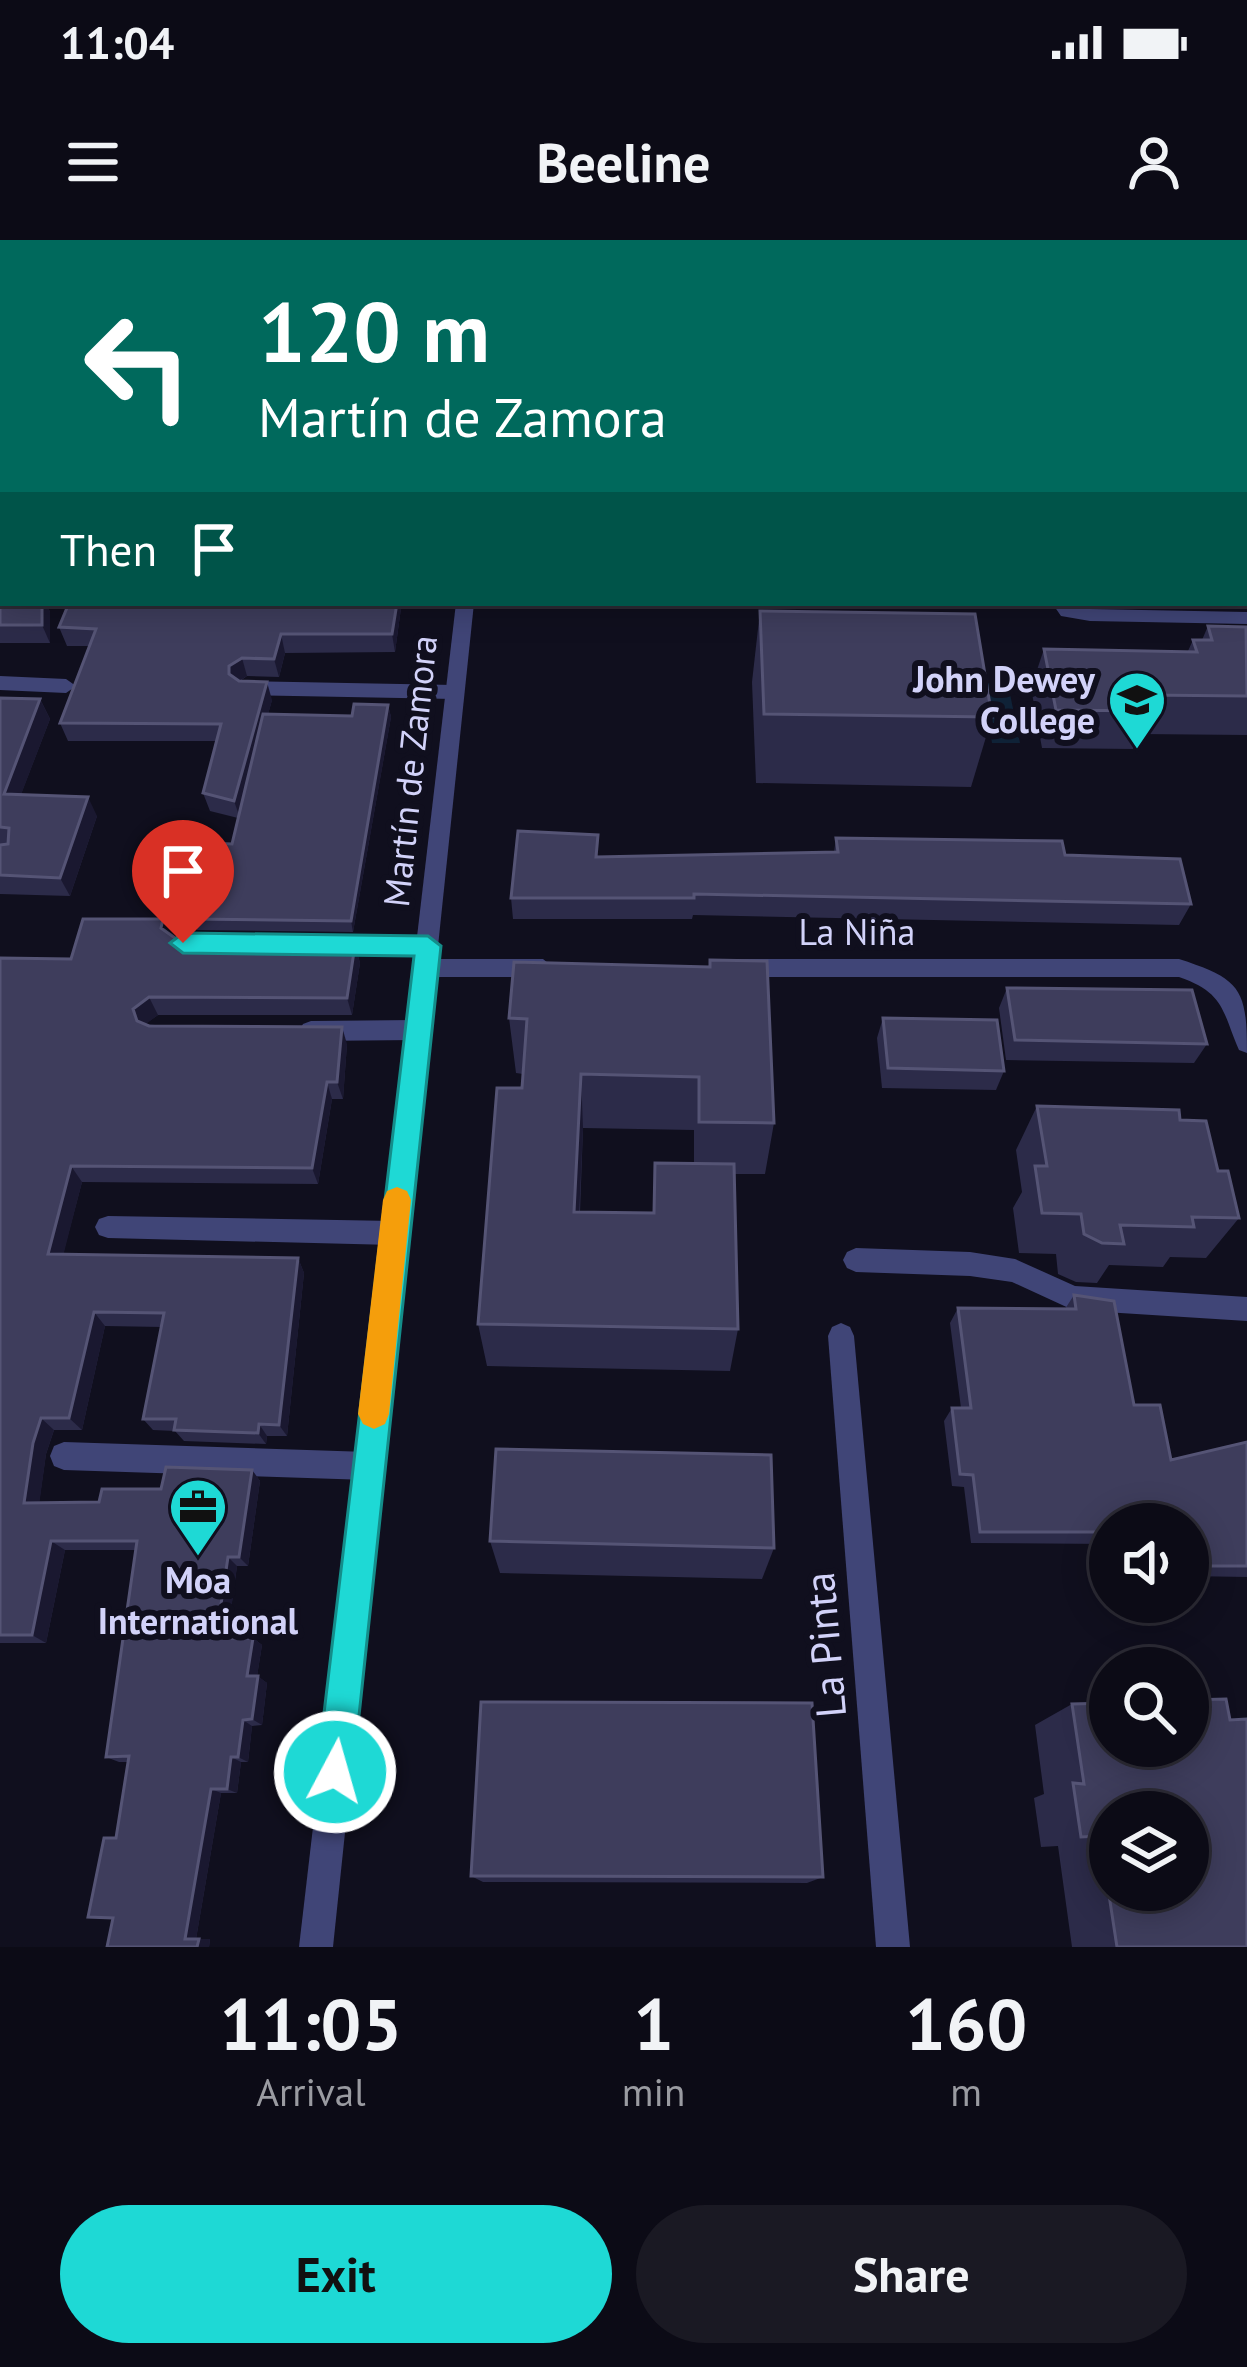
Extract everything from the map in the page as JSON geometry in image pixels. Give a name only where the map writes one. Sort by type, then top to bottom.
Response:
[{"type":"street","name":"Martín de Zamora","points":[[316,1947],[465,606]]},
{"type":"street","points":[[1063,606],[1068,612],[1090,615],[1247,618]]},
{"type":"street","points":[[0,683],[66,686]]},
{"type":"street","points":[[247,688],[454,692]]},
{"type":"street","name":"Martín de Zamora","points":[[291,944],[427,957]]},
{"type":"street","points":[[427,957],[560,968]]},
{"type":"street","name":"La Niña","points":[[700,968],[1179,968],[1210,979],[1231,996],[1247,1043]]},
{"type":"street","points":[[297,1030],[416,1030]]},
{"type":"street","points":[[109,1227],[393,1233]]},
{"type":"street","points":[[856,1260],[970,1264],[1015,1271],[1073,1298],[1247,1309]]},
{"type":"street","name":"La Pinta","points":[[841,1336],[893,1947]]},
{"type":"street","points":[[64,1456],[368,1466]]},
{"type":"water","points":[[982,683],[1008,684],[1020,743],[992,743]]},
{"type":"building","points":[[0,606],[42,606],[42,625],[0,625]]},
{"type":"building","points":[[68,606],[397,606],[392,634],[281,634],[274,659],[242,658],[229,666],[229,674],[239,681],[267,682],[234,801],[203,793],[221,724],[60,723],[96,629],[59,627]]},
{"type":"building","points":[[760,611],[975,614],[992,717],[764,714]]},
{"type":"building","points":[[1208,626],[1246,627],[1247,696],[1145,695],[1149,711],[1056,710],[1044,649],[1197,652],[1193,640],[1212,640]]},
{"type":"building","points":[[0,698],[40,699],[4,794],[88,797],[60,878],[0,875],[0,845],[8,844],[9,828],[0,827]]},
{"type":"building","points":[[354,704],[388,705],[351,921],[193,919],[210,843],[232,844],[263,714],[352,716]]},
{"type":"building","points":[[518,831],[598,835],[596,857],[838,852],[836,838],[1062,841],[1065,855],[1180,859],[1191,904],[694,894],[694,898],[511,898]]},
{"type":"building","points":[[83,919],[163,919],[161,928],[175,938],[344,940],[343,945],[355,945],[347,998],[149,997],[133,1009],[137,1021],[149,1026],[342,1027],[337,1082],[327,1082],[312,1168],[71,1166],[48,1254],[298,1258],[279,1425],[259,1424],[258,1433],[174,1430],[176,1419],[143,1419],[164,1313],[94,1312],[69,1418],[41,1418],[24,1503],[99,1502],[102,1489],[161,1489],[166,1467],[252,1470],[239,1557],[228,1557],[216,1638],[253,1638],[247,1676],[258,1676],[252,1719],[243,1720],[227,1789],[211,1789],[185,1939],[199,1939],[197,1947],[107,1947],[113,1918],[88,1917],[104,1838],[116,1838],[129,1756],[106,1757],[137,1541],[51,1541],[32,1635],[0,1635],[0,958],[71,959]]},
{"type":"building","points":[[710,960],[767,961],[774,1123],[699,1122],[699,1077],[581,1074],[574,1212],[654,1213],[655,1163],[734,1164],[738,1329],[478,1324],[497,1088],[522,1088],[527,1019],[509,1018],[514,962],[710,967]]},
{"type":"building","points":[[1007,988],[1192,990],[1207,1044],[1015,1040]]},
{"type":"building","points":[[883,1018],[997,1020],[1004,1071],[888,1068]]},
{"type":"building","points":[[1037,1106],[1179,1110],[1180,1120],[1206,1121],[1218,1171],[1228,1171],[1239,1218],[1192,1217],[1194,1227],[1120,1225],[1124,1244],[1102,1243],[1084,1234],[1081,1214],[1042,1213],[1035,1166],[1047,1166]]},
{"type":"building","points":[[1074,1295],[1114,1301],[1134,1405],[1160,1405],[1171,1460],[1247,1442],[1247,1566],[1209,1566],[1209,1503],[1089,1503],[1089,1532],[980,1532],[973,1475],[960,1474],[952,1408],[971,1408],[958,1308],[1076,1309]]},
{"type":"building","points":[[496,1449],[771,1455],[774,1548],[490,1541]]},
{"type":"building","points":[[1209,1699],[1226,1699],[1230,1720],[1247,1719],[1247,1947],[1117,1947],[1111,1911],[1209,1911],[1209,1791],[1089,1791],[1089,1837],[1081,1837],[1073,1783],[1084,1784],[1072,1704],[1089,1704],[1089,1767],[1209,1767]]},
{"type":"building","points":[[481,1702],[812,1703],[823,1877],[471,1876]]},
{"type":"slow traffic","points":[[374,1414],[397,1200]]},
{"type":"place","name":"John Dewey College","points":[[1137,751]]},
{"type":"place","name":"Moa International","points":[[198,1558]]},
{"type":"route","points":[[183,943],[428,946],[335,1772]]}]
